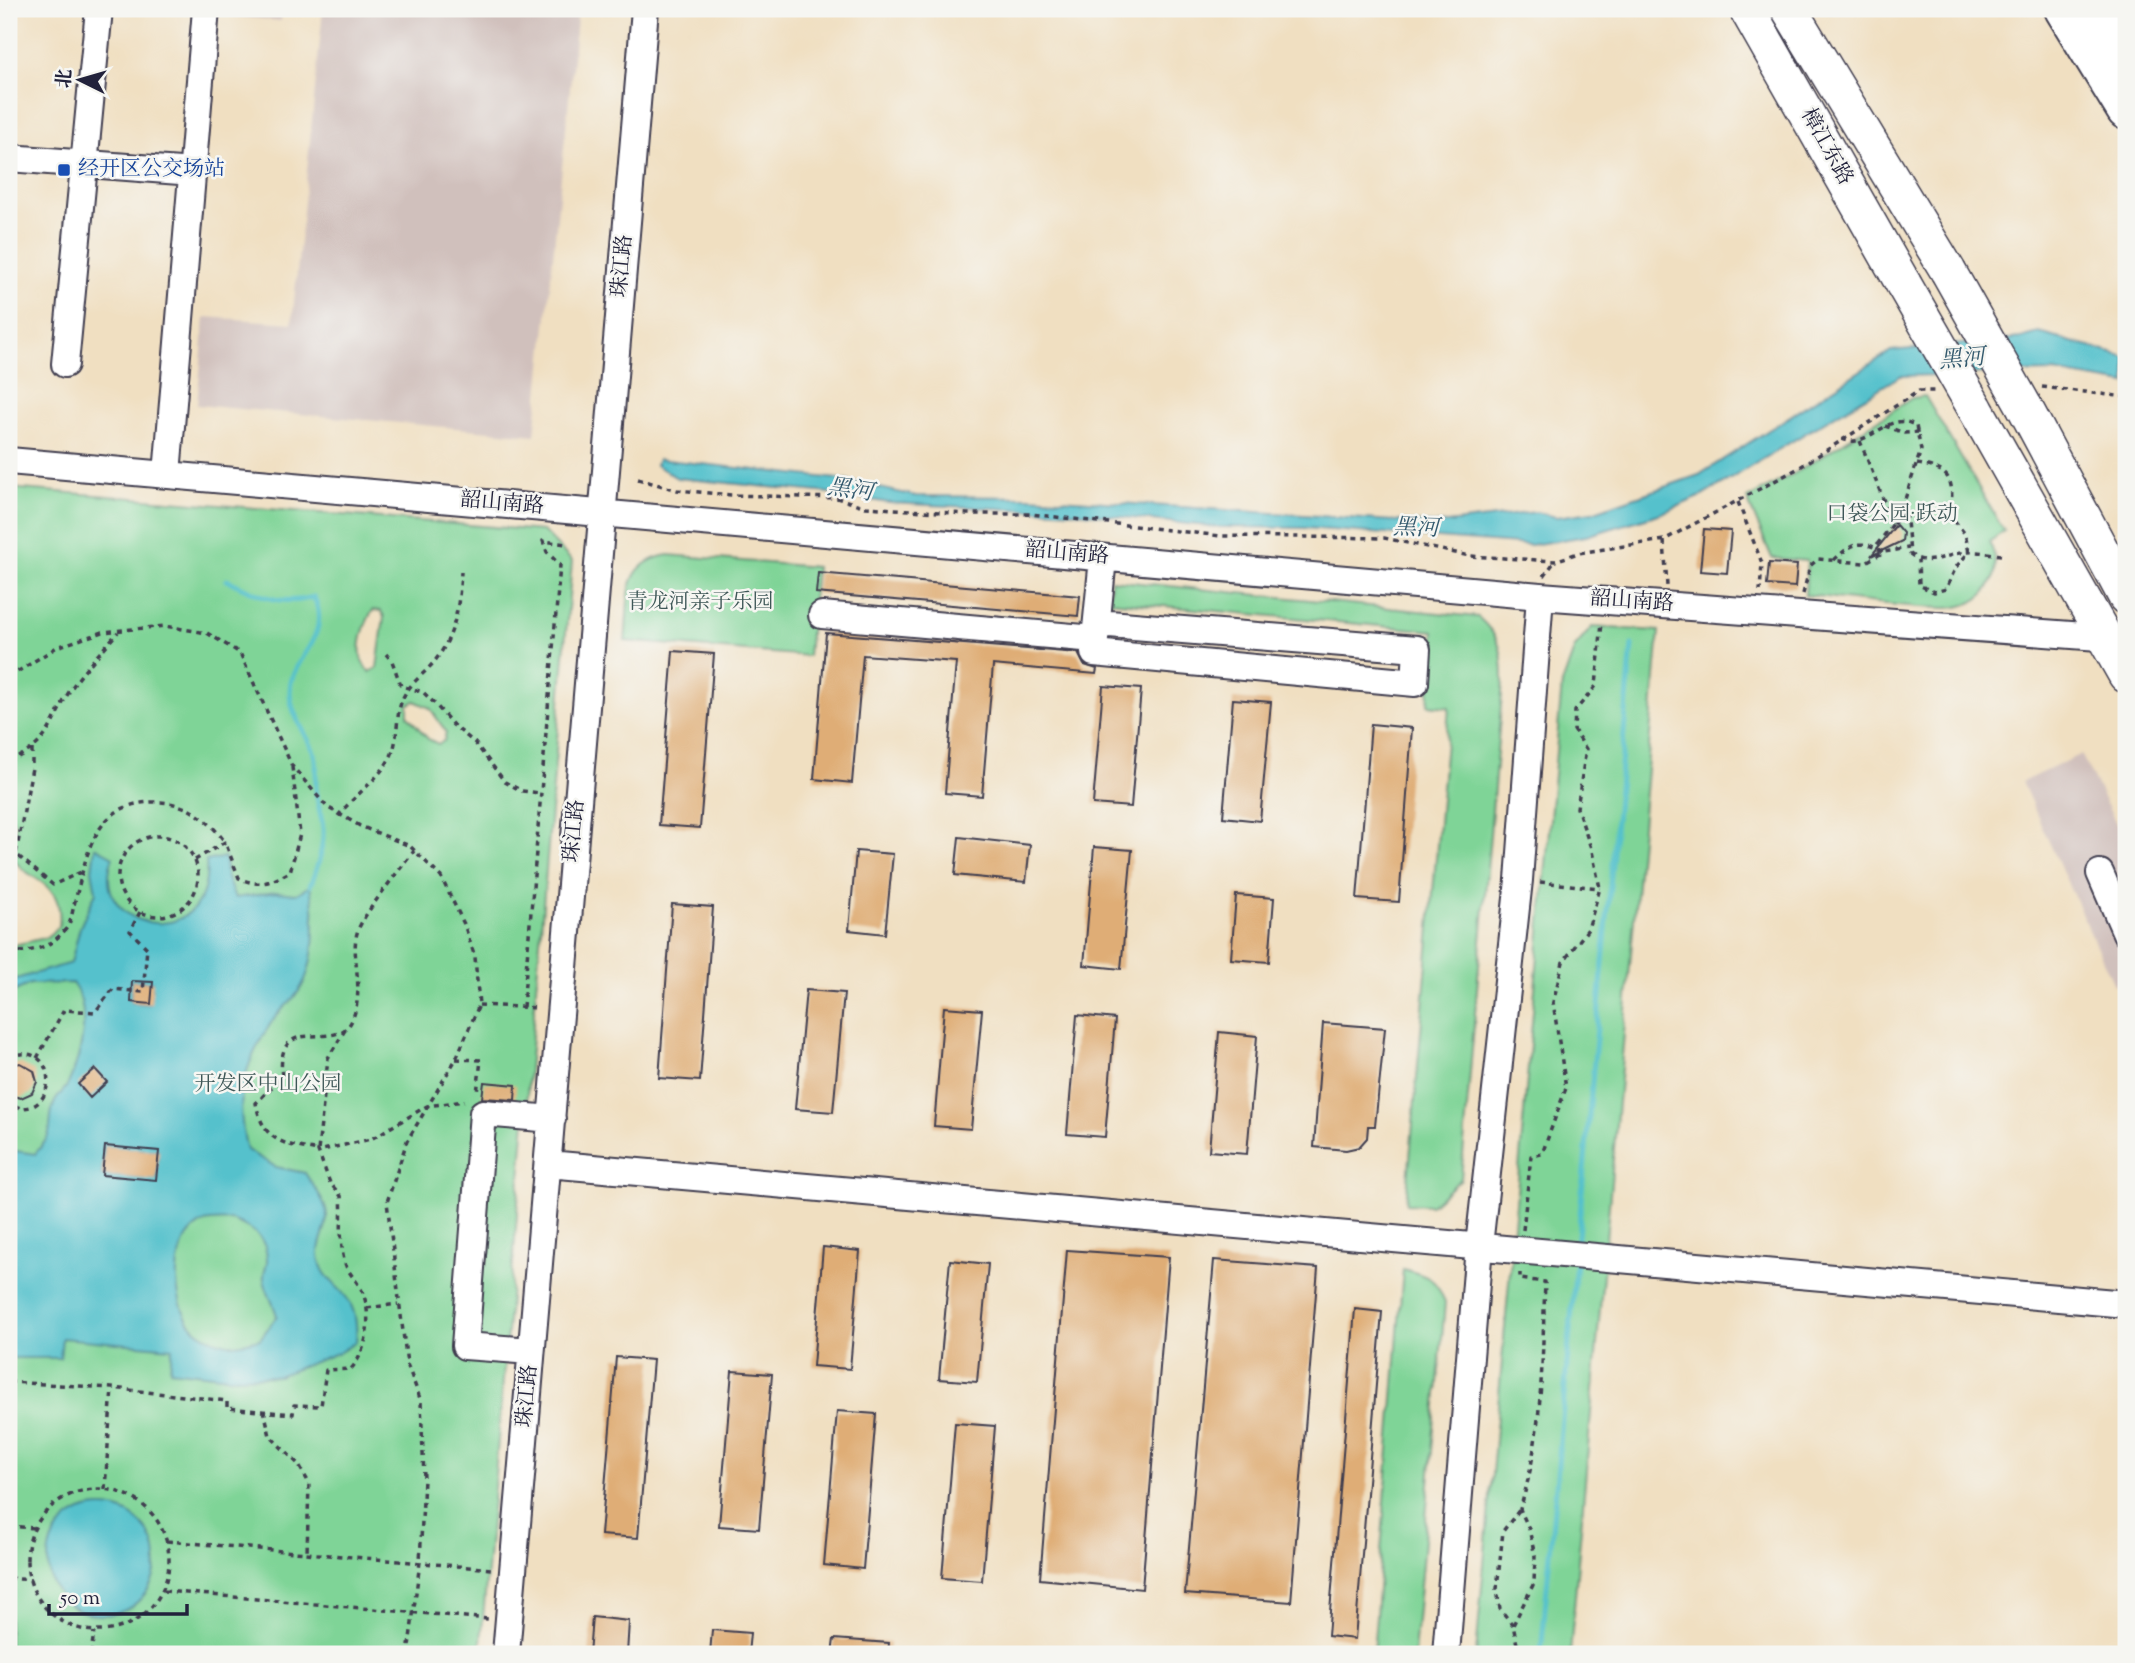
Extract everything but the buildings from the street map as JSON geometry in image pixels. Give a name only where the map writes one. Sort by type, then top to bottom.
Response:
[{"type":"highway","points":[[2064,9],[2126,110]]},
{"type":"highway","points":[[2098,9],[2126,55]]},
{"type":"main road","name":"樟江东路","points":[[1747,9],[1975,408],[2117,638]]},
{"type":"main road","name":"樟江东路","points":[[1788,9],[1948,271],[2030,397]]},
{"type":"main road","points":[[2030,397],[2126,597]]},
{"type":"main road","points":[[2117,638],[2126,676]]},
{"type":"street","points":[[65,364],[99,9]]},
{"type":"street","points":[[167,474],[206,9]]},
{"type":"street","name":"珠江路","points":[[506,1654],[645,9]]},
{"type":"street","points":[[9,158],[193,172]]},
{"type":"street","name":"韶山南路","points":[[9,460],[1540,596],[2117,638]]},
{"type":"street","points":[[822,615],[1096,631],[1417,649],[1415,683],[1094,653],[1096,631],[1103,558]]},
{"type":"street","points":[[1447,1654],[1479,1246],[1520,880],[1540,596]]},
{"type":"street","points":[[2100,873],[2126,933]]},
{"type":"street","points":[[531,1352],[465,1346],[480,1107],[552,1119]]},
{"type":"street","points":[[548,1164],[2126,1304]]},
{"type":"path","points":[[638,479],[677,490],[837,498],[866,507],[967,514],[1030,514],[1221,536],[1384,538],[1470,556],[1555,561],[1578,553],[1664,540],[1797,469],[1919,391],[1945,390]]},
{"type":"path","points":[[2030,397],[2126,397]]},
{"type":"path","points":[[1842,439],[1852,443],[1860,441],[1885,426],[1898,421],[1908,421],[1919,432],[1921,450],[1905,499],[1910,554],[1918,560],[1931,562],[1969,552],[2001,555]]},
{"type":"path","points":[[1885,426],[1904,433],[1919,432]]},
{"type":"path","points":[[1860,441],[1892,524]]},
{"type":"path","points":[[1916,464],[1938,469],[1949,477],[1954,487],[1950,515],[1965,534],[1969,552]]},
{"type":"path","points":[[1738,501],[1762,563],[1759,610]]},
{"type":"path","points":[[1875,547],[1905,511]]},
{"type":"path","points":[[1664,540],[1669,605]]},
{"type":"path","points":[[523,1007],[559,565],[547,552],[543,541],[567,544]]},
{"type":"path","points":[[1834,560],[1850,545],[1864,542],[1884,552]]},
{"type":"path","points":[[1799,613],[1810,566],[1818,559],[1864,563],[1884,552],[1909,548]]},
{"type":"path","points":[[1918,560],[1919,585],[1934,592],[1946,589],[1956,567],[1969,552]]},
{"type":"path","points":[[338,816],[353,797],[376,778],[391,756],[401,704],[408,690],[434,662],[450,639],[458,607],[461,572]]},
{"type":"path","points":[[1519,1654],[1513,1625],[1500,1609],[1497,1589],[1503,1531],[1520,1509],[1531,1475],[1540,1392],[1545,1282],[1520,1279],[1533,1250],[1531,1156],[1542,1154],[1566,1088],[1553,1002],[1563,962],[1588,929],[1600,888],[1592,851],[1577,808],[1586,749],[1574,730],[1576,711],[1596,686],[1604,600]]},
{"type":"path","points":[[9,677],[57,647],[103,632],[165,626],[207,633],[240,653],[292,766],[300,834],[290,872],[268,884],[250,884],[239,878],[225,842],[203,817],[184,807],[146,801],[118,813],[104,823],[92,838],[68,928],[45,948],[9,953]]},
{"type":"path","points":[[9,761],[32,749],[47,737],[69,691],[119,630]]},
{"type":"path","points":[[386,654],[392,661],[401,687],[423,692],[453,725],[475,743],[505,782],[522,791],[540,793]]},
{"type":"path","points":[[32,749],[32,768],[16,853],[53,885],[81,872]]},
{"type":"path","points":[[292,766],[338,816],[414,850],[442,877],[464,924],[475,957],[479,1005],[456,1059],[407,1141],[387,1202],[407,1364],[421,1401],[424,1479],[420,1562],[416,1613],[408,1654]]},
{"type":"path","points":[[152,836],[165,836],[188,849],[195,860],[198,883],[187,904],[167,915],[140,912],[124,898],[119,885],[121,859],[129,848],[152,836]]},
{"type":"path","points":[[195,860],[225,842]]},
{"type":"path","points":[[9,1382],[112,1388],[227,1401],[227,1408],[293,1414],[294,1405],[321,1406],[326,1370],[351,1369],[361,1358],[369,1316],[363,1291],[346,1265],[342,1243],[341,1196],[330,1183],[318,1151],[328,1058],[345,1030],[357,1002],[358,930],[414,850]]},
{"type":"path","points":[[1520,880],[1600,888]]},
{"type":"path","points":[[37,1058],[64,1010],[95,1012],[113,989],[143,992],[147,948],[130,931],[140,912]]},
{"type":"path","points":[[479,1005],[561,1010]]},
{"type":"path","points":[[345,1030],[332,1036],[308,1034],[295,1038],[286,1046],[281,1061],[282,1077],[256,1103],[259,1121],[274,1139],[318,1151],[371,1139],[427,1106],[448,1101],[480,1107],[481,1060],[456,1059]]},
{"type":"path","points":[[9,1057],[19,1053],[37,1058],[48,1072],[48,1089],[43,1097],[29,1107],[9,1104]]},
{"type":"path","points":[[367,1308],[398,1304]]},
{"type":"path","points":[[105,1489],[112,1388]]},
{"type":"path","points":[[264,1410],[270,1436],[298,1464],[309,1483],[307,1553]]},
{"type":"path","points":[[105,1489],[127,1495],[145,1507],[159,1524],[167,1541],[169,1562],[164,1591],[149,1610],[132,1622],[114,1629],[94,1631],[74,1627],[55,1617],[41,1603],[27,1566],[28,1546],[34,1528],[47,1511],[64,1498],[83,1490],[105,1489]]},
{"type":"path","points":[[1513,1625],[1534,1583],[1535,1556],[1530,1529],[1520,1509]]},
{"type":"path","points":[[9,1526],[34,1528]]},
{"type":"path","points":[[167,1541],[513,1570]]},
{"type":"path","points":[[9,1578],[32,1580]]},
{"type":"path","points":[[164,1591],[509,1621]]},
{"type":"path","points":[[91,1654],[94,1631]]},
{"type":"shaded area","points":[[233,9],[282,9],[281,21],[232,16]]},
{"type":"shaded area","points":[[323,9],[578,9],[535,435],[197,405],[205,317],[292,323]]},
{"type":"shaded area","points":[[2081,754],[2126,843],[2126,979],[2114,985],[2022,782]]},
{"type":"green space","name":"口袋公园·跃动","points":[[1925,396],[2004,531],[1989,542],[1996,566],[1989,587],[1973,602],[1947,608],[1805,595],[1807,561],[1772,558],[1747,499],[1797,472],[1912,398]]},
{"type":"green space","name":"开发区中山公园","points":[[9,488],[543,531],[572,561],[480,1654],[9,1654],[9,946],[45,938],[59,927],[59,910],[49,888],[22,869],[16,861],[12,848],[16,823],[9,816]],"holes":[[[373,610],[381,611],[384,617],[377,668],[370,672],[361,659],[360,650],[363,633]],[[415,701],[430,708],[446,732],[444,741],[438,744],[428,739],[408,716],[408,705]]]},
{"type":"green space","name":"青龙河亲子乐园","points":[[668,555],[816,567],[808,656],[625,641],[628,599],[635,575],[653,559]]},
{"type":"green space","points":[[1111,580],[1478,617],[1496,638],[1501,653],[1503,681],[1461,1179],[1431,1205],[1406,1204],[1449,707],[1428,705],[1434,631],[1109,601]]},
{"type":"green space","points":[[1592,627],[1659,631],[1570,1654],[1476,1654],[1562,684],[1575,647]]},
{"type":"green space","points":[[1403,1269],[1430,1279],[1445,1303],[1414,1654],[1373,1654]]},
{"type":"water","name":"黑河","points":[[2039,333],[2126,357],[2126,384],[2054,372],[1900,376],[1702,496],[1659,514],[1586,536],[1531,545],[1305,528],[1217,527],[1075,512],[889,503],[829,493],[677,478],[656,465],[658,459],[838,479],[916,496],[1029,497],[1439,524],[1536,512],[1556,517],[1592,512],[1699,475],[1891,351],[2021,338]]},
{"type":"water","points":[[95,847],[113,857],[109,883],[117,903],[132,916],[152,923],[173,921],[191,911],[203,891],[206,861],[225,857],[226,876],[235,898],[276,892],[296,894],[310,886],[314,940],[309,968],[299,991],[274,1019],[254,1054],[244,1084],[241,1115],[247,1150],[276,1167],[305,1173],[325,1205],[327,1222],[319,1250],[322,1267],[347,1298],[356,1323],[356,1342],[340,1352],[278,1376],[229,1377],[170,1370],[172,1348],[62,1338],[60,1358],[9,1358],[9,1150],[35,1154],[47,1138],[54,1104],[68,1085],[78,1058],[83,1017],[82,1005],[72,983],[30,984],[9,994],[9,981],[71,963],[80,927],[96,892],[92,870]],"holes":[[[132,981],[152,982],[150,1004],[131,1002]],[[105,1147],[158,1151],[156,1179],[102,1175]],[[232,1220],[258,1235],[265,1247],[265,1283],[277,1316],[260,1339],[244,1343],[224,1343],[201,1334],[186,1317],[178,1288],[179,1256],[184,1242],[193,1230],[211,1221]]]},
{"type":"water","points":[[102,1507],[123,1511],[140,1523],[152,1540],[156,1561],[152,1582],[140,1599],[123,1611],[102,1615],[81,1611],[64,1599],[52,1582],[48,1561],[52,1540],[64,1523],[81,1511]]},
{"type":"waterway","points":[[227,580],[259,595],[279,600],[314,597],[318,627],[290,687],[291,701],[298,722],[315,755],[316,792],[323,829],[321,851],[310,886]]},
{"type":"waterway","points":[[1577,1247],[1632,645]]},
{"type":"waterway","points":[[1541,1654],[1576,1263]]},
{"type":"place","name":"经开区公交场站","points":[[64,170]]}]
